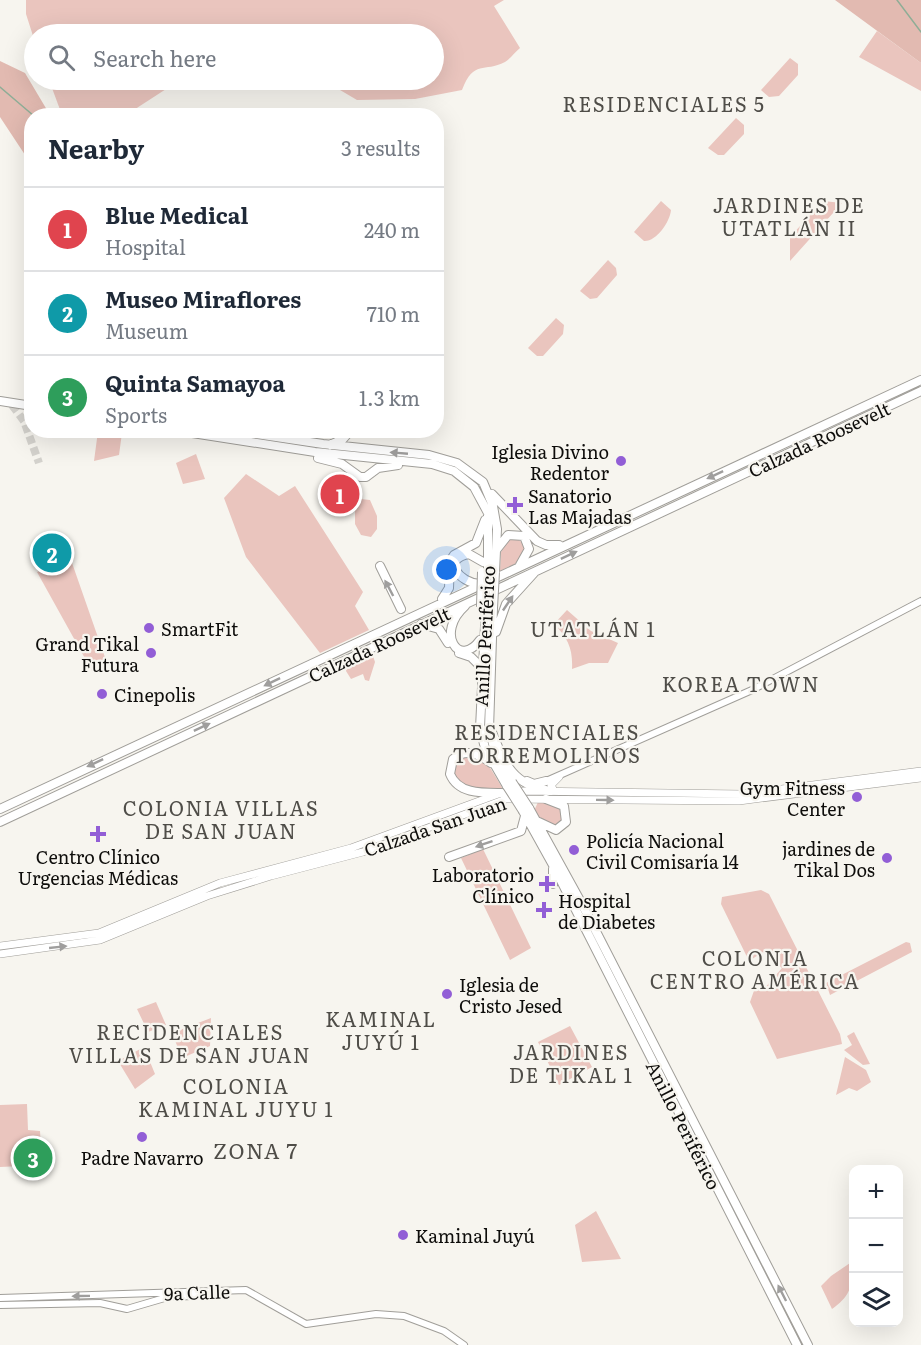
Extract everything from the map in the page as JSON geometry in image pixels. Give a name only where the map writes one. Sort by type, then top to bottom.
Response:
[{"type":"highway","name":"Calzada Roosevelt","points":[[0,809],[921,380]]},
{"type":"highway","name":"Calzada Roosevelt","points":[[0,822],[919,391]]},
{"type":"highway","points":[[4,402],[24,401]]},
{"type":"highway","points":[[4,402],[24,406]]},
{"type":"highway","name":"Anillo Periférico","points":[[213,438],[432,464],[454,471],[474,487],[485,505],[490,523],[480,728],[485,748],[506,787],[594,927],[808,1345]]},
{"type":"highway","points":[[283,438],[444,458],[468,469],[483,482],[509,514],[540,543],[551,546],[571,542]]},
{"type":"highway","points":[[290,438],[296,440]]},
{"type":"highway","points":[[330,445],[344,438]]},
{"type":"highway","points":[[776,447],[781,457]]},
{"type":"highway","points":[[292,449],[297,453],[342,464],[360,477],[366,477],[381,467],[411,463]]},
{"type":"highway","name":"Anillo Periférico","points":[[483,482],[494,506],[497,522],[496,552],[488,572]]},
{"type":"highway","points":[[483,562],[485,505]]},
{"type":"highway","points":[[433,606],[448,592],[451,558],[476,543],[485,520]]},
{"type":"highway","points":[[496,552],[506,536],[522,535],[527,540],[529,549],[519,566]]},
{"type":"highway","points":[[480,584],[464,580],[457,573],[455,566],[458,559],[467,554],[476,556],[483,562],[488,572]]},
{"type":"highway","points":[[380,566],[401,609]]},
{"type":"highway","points":[[491,643],[506,604],[537,570]]},
{"type":"highway","points":[[476,598],[457,614],[451,624],[450,635],[453,644],[463,650],[471,649],[480,640]]},
{"type":"highway","points":[[482,680],[479,665],[480,640],[487,607]]},
{"type":"highway","name":"Anillo Periférico","points":[[487,607],[491,643],[488,720],[491,745],[506,787]]},
{"type":"highway","points":[[421,624],[438,629],[452,649],[471,657],[479,665]]},
{"type":"highway","points":[[335,665],[346,654],[395,629]]},
{"type":"highway","points":[[488,720],[503,755],[516,776],[528,790],[550,794],[564,806],[567,814],[566,822],[559,829],[553,830],[536,820]]},
{"type":"highway","points":[[494,767],[480,756],[466,752],[456,756],[449,770],[453,781],[462,788],[506,787]]},
{"type":"highway","points":[[503,755],[530,782],[546,781]]},
{"type":"highway","points":[[449,857],[519,832],[524,829],[525,814]]},
{"type":"highway","name":"Anillo Periférico","points":[[525,814],[536,820],[551,845],[557,865],[635,1028],[797,1345]]},
{"type":"highway","points":[[553,884],[557,865]]},
{"type":"highway","points":[[594,913],[594,927]]},
{"type":"highway","points":[[614,1001],[635,1028]]},
{"type":"highway","points":[[672,1079],[691,1104]]},
{"type":"highway","points":[[735,1224],[744,1256]]},
{"type":"highway","points":[[801,1331],[813,1345]]},
{"type":"main road","points":[[528,790],[752,690],[921,601]]},
{"type":"main road","name":"Calzada San Juan","points":[[0,954],[100,940],[207,896],[271,876],[363,852],[506,799],[550,794],[742,794],[921,771]]},
{"type":"main road","points":[[550,794],[551,784],[559,777]]},
{"type":"main road","name":"Calzada San Juan","points":[[550,794],[740,801],[921,778]]},
{"type":"main road","name":"Calzada San Juan","points":[[0,946],[99,933],[220,884],[358,846],[506,787],[528,790]]},
{"type":"main road","points":[[249,1291],[306,1324],[376,1314],[404,1316],[444,1331],[464,1345]]},
{"type":"main road","name":"9a Calle","points":[[0,1298],[249,1291]]},
{"type":"main road","name":"9a Calle","points":[[0,1305],[100,1304],[128,1310],[168,1297],[249,1291]]},
{"type":"main road","points":[[120,1307],[118,1303],[121,1295]]},
{"type":"shaded area","points":[[26,0],[504,0],[494,6],[520,48],[505,62],[475,70],[466,80],[462,90],[415,99],[357,100],[340,90],[444,90],[444,24],[29,24],[26,14]]},
{"type":"shaded area","points":[[835,0],[921,0],[921,63]]},
{"type":"shaded area","points":[[877,31],[921,63],[921,91],[859,57]]},
{"type":"shaded area","points":[[790,58],[798,64],[798,75],[779,96],[769,97],[761,90]]},
{"type":"shaded area","points":[[0,61],[24,73],[24,90],[35,90],[46,108],[24,108],[24,153],[0,117]]},
{"type":"shaded area","points":[[53,90],[165,90],[137,108],[59,108]]},
{"type":"shaded area","points":[[736,118],[744,125],[744,134],[724,155],[718,155],[708,148]]},
{"type":"shaded area","points":[[661,201],[671,210],[668,220],[658,235],[644,241],[634,232]]},
{"type":"shaded area","points":[[823,201],[842,203],[790,261],[790,237]]},
{"type":"shaded area","points":[[608,260],[616,268],[617,275],[597,298],[590,299],[580,291]]},
{"type":"shaded area","points":[[556,318],[564,325],[563,334],[543,356],[537,356],[528,348]]},
{"type":"shaded area","points":[[97,438],[121,438],[119,455],[94,461]]},
{"type":"shaded area","points":[[196,454],[205,479],[183,484],[176,463]]},
{"type":"shaded area","points":[[246,474],[279,496],[295,486],[363,592],[355,606],[369,630],[320,653],[246,557],[224,498]]},
{"type":"shaded area","points":[[361,499],[370,500],[377,516],[377,529],[371,537],[361,535],[355,524],[355,507]]},
{"type":"shaded area","points":[[516,538],[523,543],[525,550],[517,563],[500,571],[501,552],[509,540]]},
{"type":"shaded area","points":[[71,560],[108,666],[92,671],[37,572]]},
{"type":"shaded area","points":[[567,610],[591,631],[618,643],[608,663],[589,663],[572,669],[569,644],[554,624]]},
{"type":"shaded area","points":[[366,654],[373,656],[375,662],[369,681],[365,680],[363,674],[351,679],[346,666]]},
{"type":"shaded area","points":[[470,756],[489,766],[503,789],[476,788],[460,781],[455,776],[454,768],[458,759]]},
{"type":"shaded area","points":[[546,801],[559,806],[565,818],[556,827],[539,818],[534,811],[538,802]]},
{"type":"shaded area","points":[[483,849],[531,948],[510,960],[461,858]]},
{"type":"shaded area","points":[[761,890],[769,894],[840,1034],[842,1044],[777,1059],[750,1002],[756,985],[764,989],[782,968],[763,952],[749,961],[721,904],[722,897]]},
{"type":"shaded area","points":[[906,942],[910,943],[912,952],[830,995],[826,983]]},
{"type":"shaded area","points":[[156,1002],[166,1025],[148,1032],[137,1009]]},
{"type":"shaded area","points":[[211,1018],[210,1046],[182,1058],[172,1033]]},
{"type":"shaded area","points":[[570,1026],[592,1067],[559,1085],[538,1042]]},
{"type":"shaded area","points":[[854,1032],[870,1064],[863,1065],[844,1050],[852,1045],[847,1036]]},
{"type":"shaded area","points":[[144,1047],[155,1074],[135,1089],[118,1061]]},
{"type":"shaded area","points":[[845,1057],[866,1070],[871,1082],[857,1091],[849,1088],[836,1095]]},
{"type":"shaded area","points":[[27,1104],[28,1130],[40,1131],[41,1151],[23,1150],[22,1166],[0,1167],[0,1105]]},
{"type":"shaded area","points":[[596,1211],[621,1259],[582,1262],[575,1225]]},
{"type":"shaded area","points":[[849,1264],[849,1290],[832,1309],[821,1286]]},
{"type":"waterway","points":[[897,0],[921,32]]},
{"type":"waterway","points":[[0,87],[25,108]]},
{"type":"tunnel","points":[[12,405],[24,421]]},
{"type":"tunnel","points":[[30,438],[39,463]]},
{"type":"place","name":"Iglesia Divino Redentor","points":[[621,461]]},
{"type":"place","name":"Blue Medical","points":[[340,494]]},
{"type":"place","name":"Sanatorio Las Majadas","points":[[515,505]]},
{"type":"place","name":"Museo Miraflores","points":[[52,553]]},
{"type":"place","name":"SmartFit","points":[[149,628]]},
{"type":"place","name":"Grand Tikal Futura","points":[[151,653]]},
{"type":"place","name":"Cinepolis","points":[[102,694]]},
{"type":"place","name":"Gym Fitness Center","points":[[857,797]]},
{"type":"place","name":"Centro Clínico Urgencias Médicas","points":[[98,834]]},
{"type":"place","name":"Policía Nacional Civil Comisaría 14","points":[[574,850]]},
{"type":"place","name":"jardines de Tikal Dos","points":[[887,858]]},
{"type":"place","name":"Laboratorio Clínico","points":[[547,884]]},
{"type":"place","name":"Hospital de Diabetes","points":[[544,910]]},
{"type":"place","name":"Iglesia de Cristo Jesed","points":[[447,994]]},
{"type":"place","name":"Padre Navarro","points":[[142,1137]]},
{"type":"place","name":"Quinta Samayoa","points":[[33,1158]]},
{"type":"place","name":"Kaminal Juyú","points":[[403,1235]]},
{"type":"district","name":"RESIDENCIALES 5","points":[[664,103]]},
{"type":"district","name":"JARDINES DE UTATLÁN II","points":[[789,216]]},
{"type":"district","name":"UTATLÁN 1","points":[[593,628]]},
{"type":"district","name":"KOREA TOWN","points":[[741,683]]},
{"type":"district","name":"RESIDENCIALES TORREMOLINOS","points":[[547,742]]},
{"type":"district","name":"COLONIA VILLAS DE SAN JUAN","points":[[221,818]]},
{"type":"district","name":"COLONIA CENTRO AMÉRICA","points":[[755,968]]},
{"type":"district","name":"KAMINAL JUYÚ 1","points":[[381,1030]]},
{"type":"district","name":"RECIDENCIALES VILLAS DE SAN JUAN","points":[[190,1042]]},
{"type":"district","name":"JARDINES DE TIKAL 1","points":[[571,1062]]},
{"type":"district","name":"COLONIA KAMINAL JUYU 1","points":[[236,1096]]},
{"type":"district","name":"ZONA 7","points":[[256,1149]]}]
